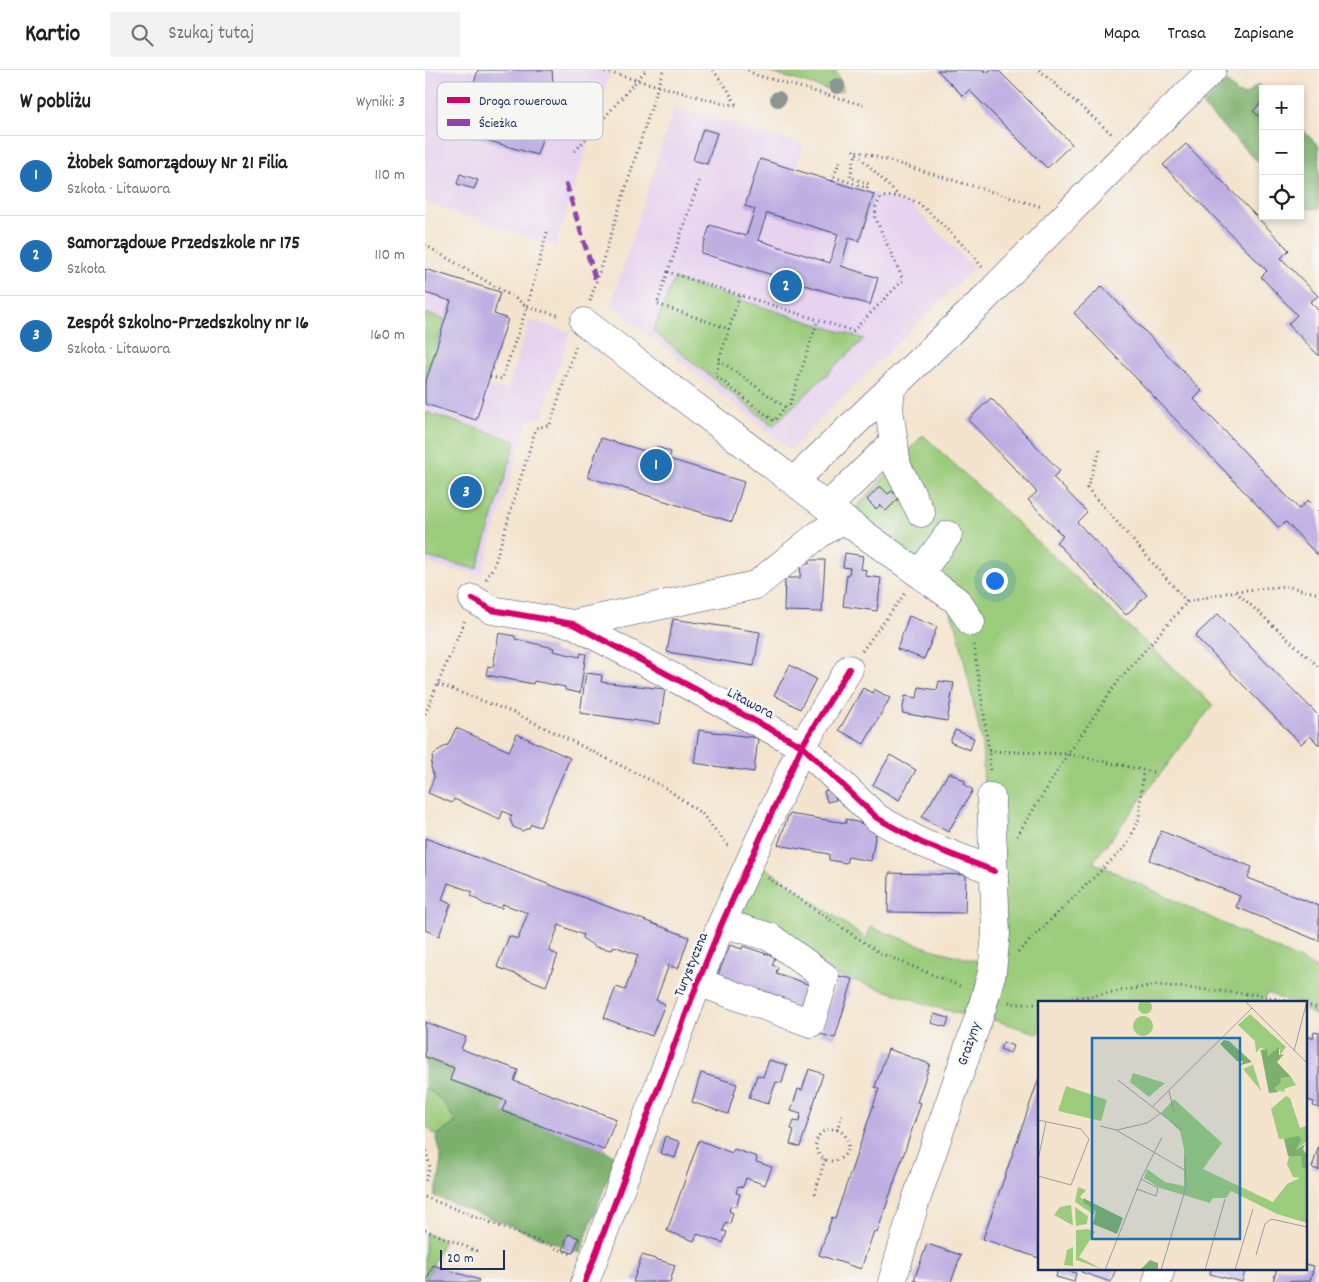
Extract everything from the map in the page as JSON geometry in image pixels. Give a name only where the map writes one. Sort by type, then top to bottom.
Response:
[{"type":"street","points":[[794,481],[981,302],[1130,150],[1212,70]]},
{"type":"street","points":[[584,322],[835,513],[957,601],[971,622]]},
{"type":"street","points":[[891,388],[889,408],[897,466],[921,513]]},
{"type":"street","points":[[573,624],[756,584],[818,535],[894,442]]},
{"type":"street","points":[[920,573],[948,535]]},
{"type":"street","name":"Litawora","points":[[473,599],[492,610],[573,624],[803,746],[877,818],[922,843],[994,872]]},
{"type":"street","name":"Turystyczna","points":[[585,1282],[722,923],[803,746],[849,669]]},
{"type":"street","name":"Grażyny","points":[[892,1282],[915,1203],[982,1008],[992,972],[996,934],[991,797]]},
{"type":"street","points":[[698,982],[811,1023],[825,977],[770,937],[722,923]]},
{"type":"path","points":[[600,70],[724,104],[736,105],[728,90],[713,70]]},
{"type":"path","points":[[603,119],[646,70]]},
{"type":"path","points":[[748,70],[756,75],[863,105]]},
{"type":"path","points":[[1039,70],[1130,150]]},
{"type":"path","points":[[575,152],[585,140]]},
{"type":"path","points":[[840,160],[833,179],[867,188],[869,184],[850,177],[855,153],[853,150],[1041,205],[1044,210]]},
{"type":"path","points":[[855,153],[899,196]]},
{"type":"path","points":[[699,182],[657,304],[729,329]]},
{"type":"path","points":[[668,272],[853,331],[903,280],[875,217],[876,207],[881,197],[899,196],[917,202],[930,213],[969,251],[983,269]]},
{"type":"path","points":[[490,376],[502,379],[527,307],[548,229]]},
{"type":"path","points":[[425,245],[527,307],[584,322]]},
{"type":"path","points":[[740,295],[719,360],[716,376],[774,421],[785,407],[790,404],[818,320]]},
{"type":"path","points":[[719,360],[785,407]]},
{"type":"path","points":[[1100,450],[1087,488],[1187,602]]},
{"type":"path","points":[[849,669],[920,573]]},
{"type":"path","points":[[1015,838],[1068,754],[1119,680],[1187,602],[1235,591],[1286,586],[1319,594]]},
{"type":"path","points":[[1235,591],[1319,667]]},
{"type":"path","points":[[425,711],[473,599]]},
{"type":"path","points":[[971,622],[989,751],[991,797]]},
{"type":"path","points":[[989,751],[1068,754],[1153,772]]},
{"type":"path","points":[[992,972],[1009,961],[1127,845],[1139,819],[1143,770]]},
{"type":"path","points":[[1058,1001],[1157,985],[1259,995],[1286,1001]]},
{"type":"path","points":[[837,1130],[843,1111]]},
{"type":"path","points":[[837,1130],[846,1137],[848,1145],[846,1153],[837,1160],[825,1159],[817,1151],[817,1139],[825,1131],[837,1130]]},
{"type":"path","points":[[425,1146],[430,1167],[425,1183]]},
{"type":"path","points":[[815,1194],[825,1159]]},
{"type":"path","points":[[425,1197],[577,1256]]},
{"type":"path","points":[[425,1230],[479,1252]]},
{"type":"shaded area","points":[[425,70],[611,70],[603,96],[603,82],[437,82],[437,140],[589,140],[556,246],[425,203]]},
{"type":"shaded area","points":[[674,107],[804,145],[796,170],[910,204],[974,267],[790,450],[611,305]]},
{"type":"shaded area","points":[[425,269],[500,292],[494,314],[508,319],[488,385],[507,390],[530,320],[570,332],[542,418],[528,420],[481,576],[425,563]]},
{"type":"green space","points":[[762,70],[835,70],[843,91],[836,92]]},
{"type":"green space","points":[[1226,81],[1238,93],[1243,95],[1259,85],[1259,163],[1202,106]]},
{"type":"green space","points":[[1304,131],[1319,146],[1319,209],[1304,206]]},
{"type":"green space","points":[[674,279],[864,339],[773,426],[653,331]]},
{"type":"green space","points":[[425,313],[445,319],[425,383]]},
{"type":"green space","points":[[425,412],[516,441],[477,569],[425,557]]},
{"type":"green space","points":[[923,435],[1213,705],[1093,862],[1319,969],[1319,1017],[1307,1011],[1307,1001],[1286,1001],[1268,993],[1263,1001],[1038,1001],[1038,1034],[971,1013],[967,1016],[939,1008],[835,974],[742,913],[737,907],[759,863],[867,939],[870,927],[928,948],[983,963],[988,872],[982,742],[957,628],[948,607],[841,524]]},
{"type":"green space","points":[[425,1057],[454,1068],[450,1080],[506,1101],[503,1111],[616,1156],[580,1253],[434,1196],[441,1166],[436,1136],[455,1123],[443,1103],[425,1088]]},
{"type":"green space","points":[[425,1088],[443,1103],[455,1123],[436,1136],[425,1125]]},
{"type":"green space","points":[[425,1233],[444,1240],[425,1282]]},
{"type":"building","points":[[478,70],[552,70],[553,82],[474,82]]},
{"type":"building","points":[[937,70],[984,70],[987,73],[990,70],[998,70],[1072,144],[1047,168],[969,90],[963,96]]},
{"type":"building","points":[[1259,105],[1259,116],[1253,111]]},
{"type":"building","points":[[703,129],[717,133],[707,164],[693,160]]},
{"type":"building","points":[[486,140],[542,140],[537,155]]},
{"type":"building","points":[[1186,144],[1289,250],[1281,258],[1318,296],[1310,302],[1319,311],[1319,356],[1288,324],[1297,315],[1261,277],[1267,271],[1163,165]]},
{"type":"building","points":[[760,159],[874,194],[859,241],[849,238],[841,266],[878,278],[870,305],[701,253],[710,225],[746,236],[755,209],[745,206]],"holes":[[[767,213],[838,234],[830,263],[758,240]]]},
{"type":"building","points":[[460,174],[478,180],[474,189],[457,184]]},
{"type":"building","points":[[425,269],[500,292],[494,314],[508,319],[476,420],[425,404],[425,384],[451,301],[425,293]]},
{"type":"building","points":[[1102,286],[1202,391],[1194,399],[1299,509],[1308,500],[1319,511],[1319,557],[1286,522],[1279,528],[1074,313]]},
{"type":"building","points":[[991,398],[1060,471],[1053,477],[1087,512],[1077,522],[1147,595],[1126,615],[1056,542],[1063,536],[1028,500],[1037,492],[968,420]]},
{"type":"building","points":[[601,438],[655,454],[657,447],[671,452],[669,459],[744,482],[732,522],[588,477]]},
{"type":"building","points":[[880,486],[888,494],[892,491],[899,498],[886,511],[880,505],[876,509],[867,500]]},
{"type":"building","points":[[845,553],[863,556],[861,569],[866,570],[865,576],[881,578],[877,611],[843,606],[847,574],[849,574],[850,568],[843,567]]},
{"type":"building","points":[[809,560],[825,560],[822,612],[784,611],[785,578],[800,578],[801,564],[809,564]]},
{"type":"building","points":[[1218,614],[1319,716],[1319,745],[1310,736],[1301,744],[1195,636]]},
{"type":"building","points":[[909,616],[937,627],[924,659],[897,649]]},
{"type":"building","points":[[673,619],[760,632],[754,666],[667,652]]},
{"type":"building","points":[[499,633],[515,636],[515,639],[554,648],[553,651],[580,657],[581,653],[586,654],[580,693],[565,690],[565,687],[534,681],[533,684],[486,675],[488,666],[493,667]]},
{"type":"building","points":[[790,665],[816,679],[800,709],[774,695]]},
{"type":"building","points":[[586,673],[602,675],[601,682],[665,689],[660,724],[580,713]]},
{"type":"building","points":[[939,681],[954,683],[947,721],[902,713],[905,696],[917,698],[919,687],[937,690]]},
{"type":"building","points":[[863,688],[872,693],[874,689],[890,698],[864,744],[839,730]]},
{"type":"building","points":[[456,728],[509,751],[517,734],[570,758],[540,827],[531,824],[529,828],[522,831],[513,827],[510,819],[512,816],[503,811],[500,819],[454,799],[452,803],[428,793],[434,777],[431,767],[433,756],[440,749],[448,745]]},
{"type":"building","points":[[699,730],[758,738],[754,772],[694,763]]},
{"type":"building","points":[[955,730],[974,738],[970,750],[950,742]]},
{"type":"building","points":[[890,755],[916,770],[899,800],[873,785]]},
{"type":"building","points":[[949,772],[965,781],[964,784],[973,790],[948,832],[922,817]]},
{"type":"building","points":[[833,789],[836,800],[827,802],[824,791]]},
{"type":"building","points":[[789,814],[846,823],[846,819],[870,826],[876,832],[871,861],[848,857],[846,863],[829,860],[829,854],[778,845]]},
{"type":"building","points":[[1161,831],[1252,867],[1248,878],[1319,906],[1319,941],[1236,907],[1240,896],[1150,860]]},
{"type":"building","points":[[425,838],[689,937],[678,969],[669,965],[656,1000],[665,1004],[652,1036],[604,1018],[616,987],[625,990],[638,955],[614,946],[612,950],[596,947],[582,938],[583,935],[559,925],[549,951],[558,955],[546,986],[497,967],[509,936],[518,939],[528,913],[503,904],[502,908],[486,905],[471,896],[473,892],[448,883],[442,900],[451,904],[439,936],[425,930]]},
{"type":"building","points":[[889,873],[966,875],[965,913],[888,912]]},
{"type":"building","points":[[730,945],[742,949],[743,946],[775,957],[772,965],[778,967],[776,973],[813,986],[804,1012],[717,977]]},
{"type":"building","points":[[839,976],[853,979],[835,1038],[820,1034]]},
{"type":"building","points":[[934,1014],[949,1018],[946,1027],[931,1023]]},
{"type":"building","points":[[425,1022],[466,1037],[461,1049],[518,1070],[514,1081],[616,1119],[604,1150],[502,1111],[506,1101],[450,1080],[454,1068],[425,1057]]},
{"type":"building","points":[[1314,1032],[1319,1033],[1319,1108],[1313,1106],[1314,1102],[1307,1100],[1307,1036],[1313,1038]]},
{"type":"building","points":[[1003,1042],[1013,1046],[1010,1053],[1000,1049]]},
{"type":"building","points":[[888,1049],[930,1064],[917,1102],[921,1103],[877,1233],[874,1231],[861,1269],[819,1255],[832,1217],[835,1218],[879,1089],[875,1087]]},
{"type":"building","points":[[769,1060],[787,1065],[782,1083],[776,1082],[768,1104],[749,1098],[757,1075],[763,1077]]},
{"type":"building","points":[[809,1069],[823,1074],[800,1147],[790,1144],[794,1130],[791,1129],[794,1121],[799,1122],[801,1114],[791,1111],[798,1089],[802,1090]]},
{"type":"building","points":[[701,1073],[737,1084],[728,1114],[692,1102]]},
{"type":"building","points":[[1038,1081],[1038,1258],[983,1239]]},
{"type":"building","points":[[665,1136],[680,1142],[675,1158],[660,1153]]},
{"type":"building","points":[[699,1140],[732,1153],[734,1149],[757,1157],[756,1162],[772,1167],[765,1185],[746,1178],[743,1187],[738,1186],[736,1193],[740,1194],[736,1207],[731,1205],[729,1211],[733,1213],[730,1224],[726,1222],[723,1231],[727,1232],[723,1243],[697,1234],[694,1241],[667,1231]]},
{"type":"building","points":[[1319,1145],[1319,1170],[1312,1168]]},
{"type":"building","points":[[568,1234],[579,1238],[573,1253],[563,1250]]},
{"type":"building","points":[[927,1244],[961,1255],[951,1282],[919,1282],[914,1280]]},
{"type":"building","points":[[642,1255],[675,1265],[670,1282],[633,1282]]},
{"type":"building","points":[[1307,1264],[1314,1266],[1310,1281],[1273,1282],[1276,1270],[1307,1270]]},
{"type":"building","points":[[433,1265],[479,1280],[478,1282],[426,1282]]},
{"type":"building","points":[[1058,1270],[1076,1273],[1074,1282],[1056,1277]]},
{"type":"building","points":[[1082,1270],[1115,1270],[1111,1282],[1081,1272]]},
{"type":"building","points":[[1211,1270],[1245,1270],[1242,1282],[1210,1274]]},
{"type":"marked path","points":[[566,183],[596,281]]},
{"type":"cycle path","points":[[473,599],[492,610],[573,624],[802,746],[877,818],[922,843],[994,871]]},
{"type":"cycle path","points":[[585,1282],[722,923],[802,746],[849,669]]},
{"type":"place","name":"Samorządowe Przedszkole nr 175","points":[[786,286]]},
{"type":"place","name":"Żłobek Samorządowy Nr 21 Filia","points":[[656,465]]},
{"type":"place","name":"Zespół Szkolno-Przedszkolny nr 16","points":[[466,492]]}]
